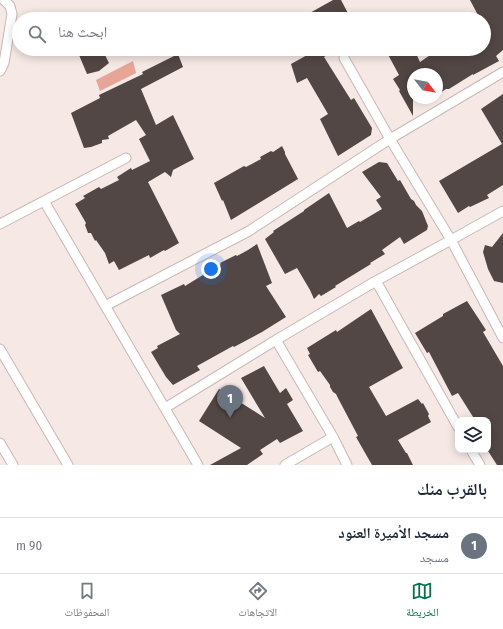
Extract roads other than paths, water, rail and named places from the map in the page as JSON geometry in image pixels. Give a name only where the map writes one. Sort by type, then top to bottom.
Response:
[{"type":"street","points":[[0,71],[4,64],[12,14],[10,6],[4,0]]},
{"type":"street","points":[[344,58],[390,139],[451,240],[503,338]]},
{"type":"street","points":[[105,306],[249,231],[390,139],[503,72]]},
{"type":"street","points":[[0,224],[126,158]]},
{"type":"street","points":[[44,200],[198,465]]},
{"type":"street","points":[[164,408],[376,281],[503,211]]},
{"type":"street","points":[[376,281],[455,422]]},
{"type":"street","points":[[276,340],[333,437],[347,465]]},
{"type":"street","points":[[0,349],[68,465]]},
{"type":"street","points":[[285,465],[333,437]]},
{"type":"street","points":[[0,443],[13,465]]},
{"type":"street","points":[[473,453],[480,465]]},
{"type":"place","name":"مسجد الأميرة العنود","points":[[230,418]]}]
